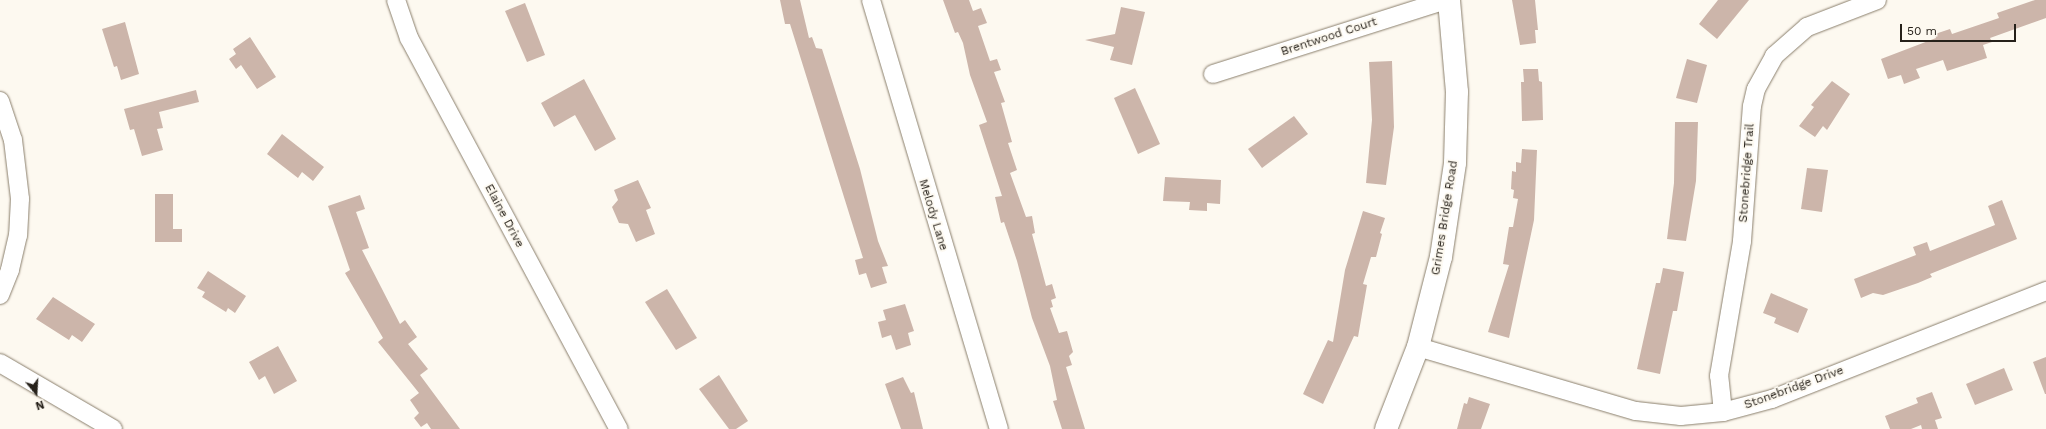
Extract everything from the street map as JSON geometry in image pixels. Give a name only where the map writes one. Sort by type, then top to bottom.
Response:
[{"type":"street","name":"Elaine Drive","points":[[396,0],[409,38],[619,429]]},
{"type":"street","name":"Melody Lane","points":[[870,0],[999,429]]},
{"type":"street","name":"Brentwood Court","points":[[1213,74],[1446,0]]},
{"type":"street","name":"Grimes Bridge Road","points":[[1386,429],[1418,347],[1441,257],[1455,163],[1457,92],[1449,0]]},
{"type":"street","name":"Stonebridge Trail","points":[[1723,412],[1719,376],[1742,241],[1752,106],[1756,89],[1774,56],[1807,27],[1877,0]]},
{"type":"street","points":[[0,101],[13,140],[20,199],[18,235],[10,270],[0,295]]},
{"type":"street","name":"Stonebridge Drive","points":[[1418,347],[1636,411],[1681,416],[1723,412],[1772,399],[2046,291]]},
{"type":"street","points":[[0,363],[113,429]]},
{"type":"building","points":[[780,0],[800,0],[809,38],[812,37],[816,48],[822,49],[860,169],[878,241],[888,266],[882,267],[887,283],[871,288],[866,273],[859,275],[855,260],[863,258],[790,24],[785,24]]},
{"type":"building","points":[[943,0],[969,0],[973,11],[981,8],[987,23],[978,26],[990,61],[997,59],[1001,70],[994,72],[1005,102],[1001,103],[1012,142],[1008,143],[1017,170],[1010,173],[1026,217],[1032,216],[1035,233],[1032,234],[1046,286],[1052,284],[1056,298],[1051,300],[1053,307],[1050,308],[1059,333],[1067,331],[1073,352],[1069,356],[1072,365],[1066,367],[1085,429],[1062,429],[1053,401],[1057,400],[1050,366],[1032,318],[1017,261],[1004,222],[1001,223],[995,197],[1002,196],[979,125],[987,122],[970,75],[963,43],[958,32],[955,33]]},
{"type":"building","points":[[1512,0],[1535,0],[1538,30],[1535,30],[1536,43],[1520,45]]},
{"type":"building","points":[[1718,0],[1749,0],[1717,39],[1699,24]]},
{"type":"building","points":[[2035,0],[2046,0],[2046,18],[1990,38],[1992,42],[1983,45],[1987,58],[1947,71],[1943,60],[1916,69],[1920,78],[1904,84],[1901,75],[1888,79],[1881,59],[1936,38],[1935,34],[1950,29],[1952,34],[1999,18],[1997,13]]},
{"type":"building","points":[[525,3],[545,55],[527,62],[505,11]]},
{"type":"building","points":[[1121,7],[1145,12],[1132,65],[1110,60],[1114,47],[1085,40],[1115,34]]},
{"type":"building","points":[[125,22],[139,74],[121,80],[117,66],[114,67],[102,29]]},
{"type":"building","points":[[250,37],[276,77],[257,89],[241,65],[236,69],[229,59],[236,54],[233,49]]},
{"type":"building","points":[[1687,59],[1707,65],[1697,103],[1676,98]]},
{"type":"building","points":[[1392,61],[1394,127],[1386,185],[1366,183],[1372,120],[1369,62]]},
{"type":"building","points":[[1523,69],[1538,69],[1539,81],[1542,82],[1543,120],[1522,121],[1521,82],[1524,82]]},
{"type":"building","points":[[584,79],[616,139],[595,151],[575,115],[554,127],[541,103]]},
{"type":"building","points":[[1832,81],[1850,94],[1827,130],[1823,126],[1815,137],[1799,126],[1814,107],[1811,105]]},
{"type":"building","points":[[1135,88],[1160,144],[1138,154],[1114,98]]},
{"type":"building","points":[[196,90],[199,102],[159,112],[163,128],[157,129],[163,150],[142,156],[134,129],[130,130],[124,109]]},
{"type":"building","points":[[1294,116],[1308,134],[1262,168],[1248,149]]},
{"type":"building","points":[[1675,122],[1698,122],[1696,181],[1686,241],[1667,239],[1674,183]]},
{"type":"building","points":[[282,134],[324,167],[313,181],[302,172],[298,178],[267,154]]},
{"type":"building","points":[[1522,149],[1537,150],[1534,220],[1509,338],[1488,332],[1509,265],[1503,264],[1509,227],[1513,227],[1518,199],[1513,198],[1514,190],[1511,189],[1512,171],[1516,172],[1516,162],[1521,163]]},
{"type":"building","points":[[1807,168],[1828,170],[1822,212],[1801,209]]},
{"type":"building","points":[[1165,177],[1221,180],[1220,204],[1207,203],[1207,211],[1189,210],[1190,202],[1163,201]]},
{"type":"building","points":[[638,180],[651,208],[646,210],[655,234],[636,242],[628,224],[619,223],[612,207],[618,200],[614,190]]},
{"type":"building","points":[[155,194],[173,194],[173,229],[182,229],[182,242],[155,242]]},
{"type":"building","points":[[360,195],[365,209],[356,212],[369,248],[362,250],[400,324],[405,320],[417,337],[408,344],[428,369],[420,375],[460,429],[431,429],[427,423],[421,427],[414,418],[419,413],[410,400],[419,393],[378,342],[383,338],[345,273],[350,270],[328,206]]},
{"type":"building","points":[[2002,200],[2017,239],[1930,274],[1932,277],[1918,283],[1883,295],[1873,293],[1861,298],[1854,279],[1916,255],[1913,247],[1927,242],[1930,251],[1995,225],[1988,206]]},
{"type":"building","points":[[1363,211],[1385,218],[1380,233],[1382,234],[1376,257],[1371,257],[1363,284],[1367,285],[1358,337],[1354,336],[1323,404],[1303,394],[1328,340],[1333,342],[1345,270]]},
{"type":"building","points":[[1663,268],[1684,272],[1677,311],[1673,311],[1660,374],[1637,369],[1656,283],[1660,283]]},
{"type":"building","points":[[208,271],[246,296],[235,313],[228,308],[226,312],[202,297],[205,292],[197,288]]},
{"type":"building","points":[[667,289],[697,338],[676,350],[645,302]]},
{"type":"building","points":[[1771,293],[1808,309],[1798,333],[1774,323],[1776,318],[1763,313]]},
{"type":"building","points":[[53,297],[95,324],[82,342],[72,335],[69,340],[36,319]]},
{"type":"building","points":[[905,304],[914,331],[908,333],[911,345],[896,350],[891,335],[882,338],[878,322],[886,320],[883,310]]},
{"type":"building","points":[[278,346],[297,381],[274,394],[265,376],[259,380],[249,362]]},
{"type":"building","points":[[2046,357],[2046,394],[2045,394],[2033,362]]},
{"type":"building","points":[[2004,368],[2013,390],[1975,405],[1966,384]]},
{"type":"building","points":[[719,375],[748,421],[736,429],[729,429],[699,389]]},
{"type":"building","points":[[903,377],[911,393],[914,392],[923,429],[901,429],[885,384]]},
{"type":"building","points":[[1932,392],[1942,418],[1935,420],[1938,429],[1922,429],[1921,425],[1911,429],[1890,429],[1885,416],[1918,403],[1916,398]]},
{"type":"building","points":[[1469,397],[1490,404],[1481,429],[1457,429],[1464,403],[1467,404]]}]
